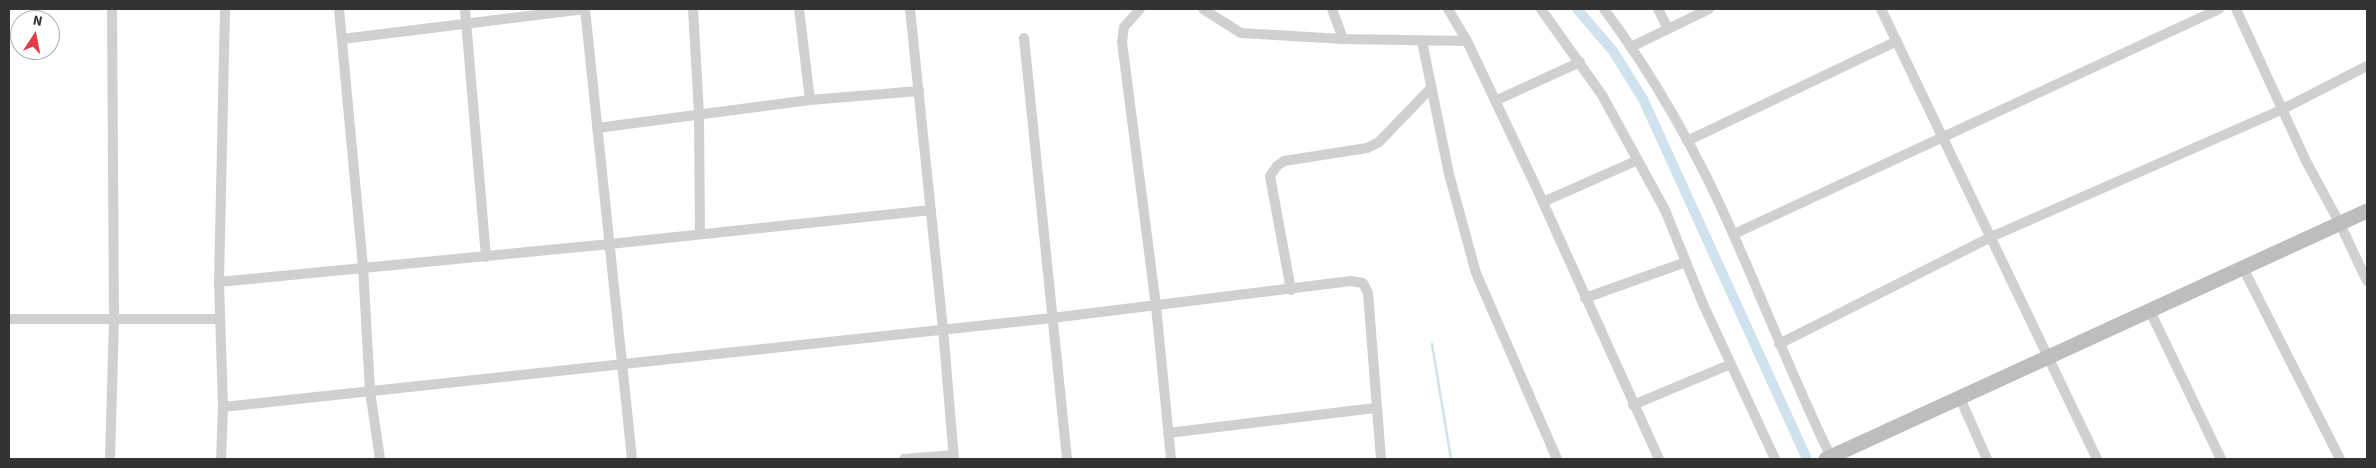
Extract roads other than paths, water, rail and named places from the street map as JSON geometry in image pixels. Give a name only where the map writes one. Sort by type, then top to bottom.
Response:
[{"type":"street","points":[[221,459],[223,407],[219,282],[225,9]]},
{"type":"street","points":[[339,9],[363,267],[370,391],[380,459]]},
{"type":"street","points":[[465,9],[486,256]]},
{"type":"street","points":[[342,39],[585,9],[632,459]]},
{"type":"street","points":[[693,9],[699,114],[700,234]]},
{"type":"street","points":[[799,9],[810,100]]},
{"type":"street","points":[[904,459],[954,457],[943,329],[910,9]]},
{"type":"street","points":[[1140,9],[1124,27],[1122,42],[1156,306],[1171,459]]},
{"type":"street","points":[[1204,9],[1241,34],[1343,39],[1467,41]]},
{"type":"street","points":[[1332,9],[1343,39]]},
{"type":"street","points":[[1448,9],[1467,41],[1543,202],[1658,459]]},
{"type":"street","points":[[1541,9],[1602,95],[1665,210],[1731,364],[1775,459]]},
{"type":"street","points":[[1604,9],[1631,47],[1687,141],[1734,234],[1779,344],[1830,459],[2367,211]]},
{"type":"street","points":[[1658,9],[1668,29]]},
{"type":"street","points":[[1631,47],[1709,9]]},
{"type":"street","points":[[1881,9],[2097,459]]},
{"type":"street","points":[[1734,234],[2219,9]]},
{"type":"street","points":[[2236,9],[2281,110],[2367,281]]},
{"type":"street","points":[[110,459],[114,319],[112,10]]},
{"type":"street","points":[[1024,38],[1067,459]]},
{"type":"street","points":[[1422,41],[1449,174],[1476,273],[1557,459]]},
{"type":"street","points":[[1687,141],[1896,41]]},
{"type":"street","points":[[1495,101],[1580,62]]},
{"type":"street","points":[[1779,344],[1991,237],[2281,110],[2367,66]]},
{"type":"street","points":[[1291,290],[1270,176],[1277,166],[1284,161],[1367,148],[1379,142],[1431,88]]},
{"type":"street","points":[[597,128],[810,100],[919,91]]},
{"type":"street","points":[[1543,202],[1638,160]]},
{"type":"street","points":[[219,282],[610,244],[931,210]]},
{"type":"street","points":[[1585,298],[1686,262]]},
{"type":"street","points":[[2243,268],[2340,459]]},
{"type":"street","points":[[223,407],[1052,318],[1291,290],[1351,281],[1363,283],[1368,293],[1375,408],[1381,459]]},
{"type":"street","points":[[2150,311],[2221,459]]},
{"type":"street","points":[[9,318],[219,320]]},
{"type":"street","points":[[1633,404],[1731,364]]},
{"type":"street","points":[[1960,398],[1987,459]]},
{"type":"street","points":[[1168,433],[1375,408]]},
{"type":"waterway","points":[[1577,9],[1613,51],[1643,99],[1807,459]]},
{"type":"waterway","points":[[1432,344],[1451,459]]}]
